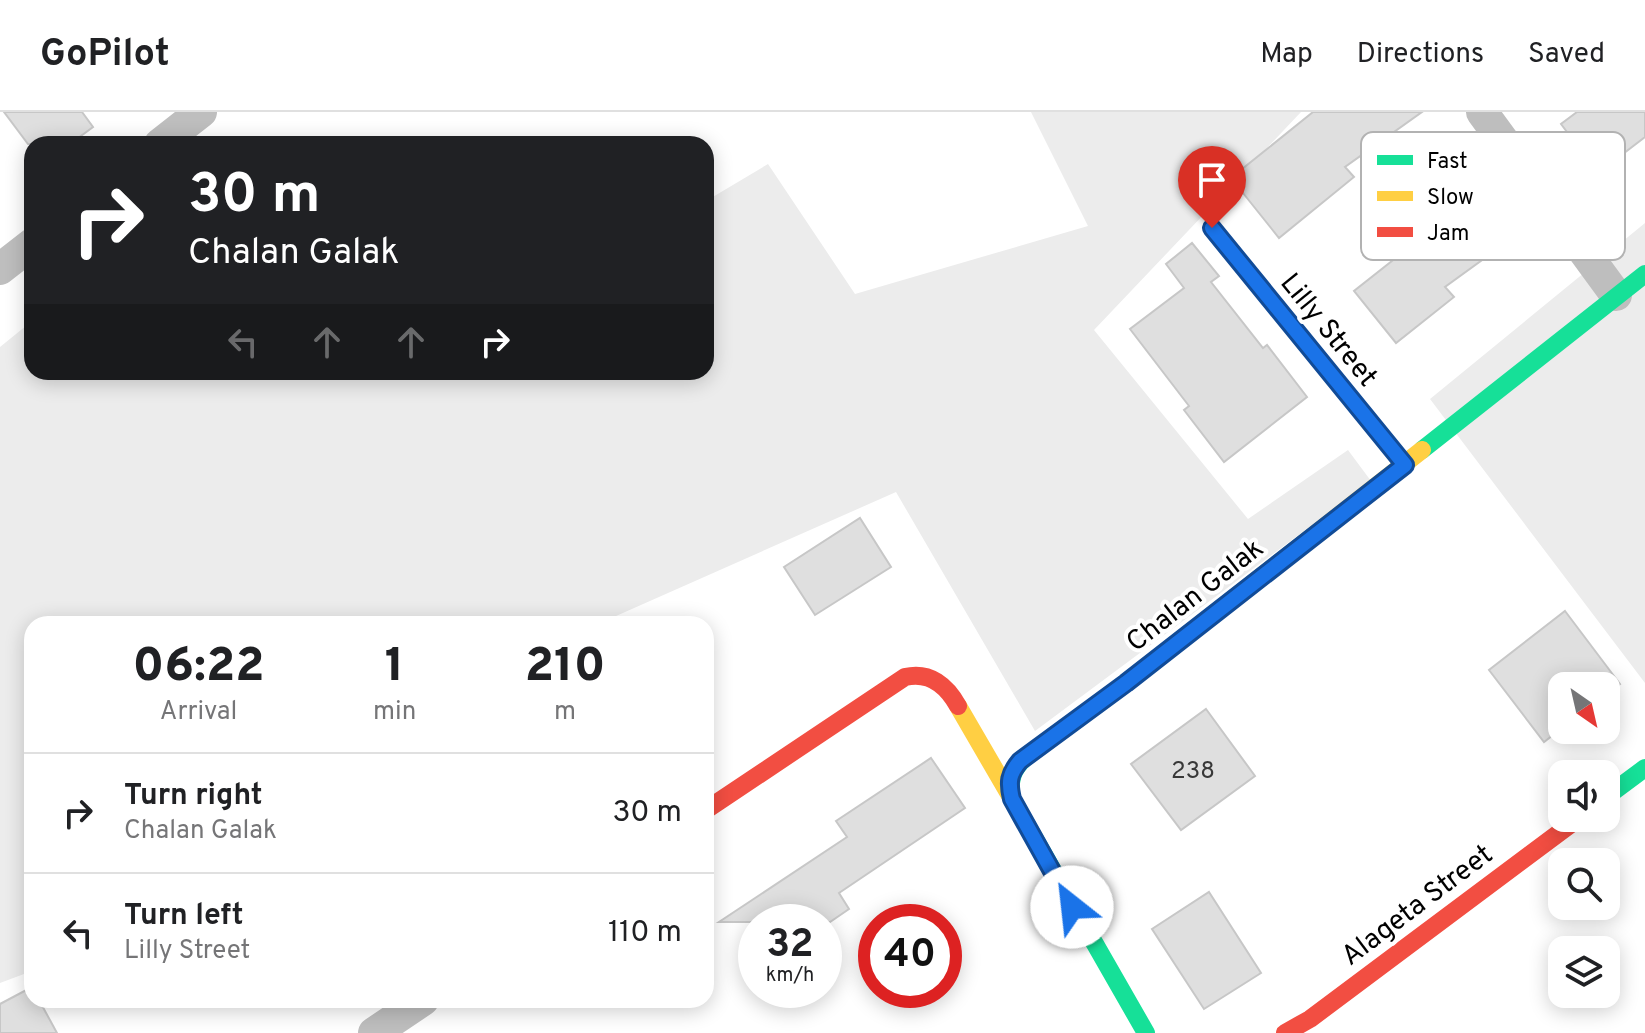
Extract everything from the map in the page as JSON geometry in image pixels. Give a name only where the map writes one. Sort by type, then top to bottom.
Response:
[{"type":"street","points":[[170,136],[201,112]]},
{"type":"street","points":[[1482,112],[1497,132]]},
{"type":"street","name":"Lilly Street","points":[[1212,228],[1405,465]]},
{"type":"street","points":[[0,269],[24,250]]},
{"type":"street","points":[[1590,260],[1616,295]]},
{"type":"street","name":"Chalan Galak","points":[[1012,799],[1009,777],[1020,761],[1126,683],[1645,274]]},
{"type":"street","points":[[714,805],[896,681],[915,674],[930,676],[953,697],[1146,1033]]},
{"type":"street","points":[[1620,787],[1645,768]]},
{"type":"street","name":"Alageta Street","points":[[1285,1033],[1310,1019],[1560,832]]},
{"type":"street","points":[[374,1033],[411,1008]]},
{"type":"shaded area","points":[[1031,112],[1301,112],[1094,330],[1248,519],[1348,450],[1371,481],[1035,731],[896,492],[616,616],[24,616],[24,974],[0,983],[0,347],[24,328],[24,380],[714,380],[714,196],[768,164],[855,294],[1088,226]]},
{"type":"shaded area","points":[[1645,223],[1645,683],[1430,399],[1600,260],[1625,260],[1625,239]]},
{"type":"building","points":[[4,112],[82,112],[93,127],[81,136],[24,136],[24,139]]},
{"type":"building","points":[[1313,112],[1422,112],[1394,132],[1361,132],[1361,156],[1345,167],[1354,177],[1279,238],[1231,178]]},
{"type":"building","points":[[1577,112],[1645,112],[1645,137],[1625,152],[1625,132],[1567,132],[1561,124]]},
{"type":"building","points":[[1192,243],[1219,276],[1211,282],[1263,348],[1267,345],[1307,397],[1224,462],[1184,410],[1189,406],[1130,329],[1184,288],[1166,264]]},
{"type":"building","points":[[1393,260],[1482,260],[1445,287],[1454,297],[1396,343],[1354,291]]},
{"type":"building","points":[[860,518],[891,567],[815,615],[784,567]]},
{"type":"building","points":[[1565,611],[1611,672],[1548,672],[1548,739],[1544,742],[1489,670]]},
{"type":"building","points":[[1206,709],[1255,776],[1181,830],[1131,764]]},
{"type":"building","points":[[931,758],[965,808],[839,893],[849,909],[842,914],[842,904],[746,904],[847,837],[836,821]]},
{"type":"building","points":[[1209,892],[1261,973],[1204,1009],[1152,929]]},
{"type":"building","points":[[738,909],[738,922],[719,922]]},
{"type":"building","points":[[24,991],[24,1008],[43,1008],[57,1033],[0,1033],[0,1004]]},
{"type":"traffic: fast","points":[[1422,450],[1645,274]]},
{"type":"traffic: fast","points":[[1036,749],[1012,776],[1012,799],[1146,1033]]},
{"type":"traffic: fast","points":[[1620,787],[1645,768]]},
{"type":"traffic: slow","points":[[1036,749],[1126,683],[1422,450]]},
{"type":"traffic: slow","points":[[958,706],[1012,799]]},
{"type":"traffic: jam","points":[[1212,228],[1405,465]]},
{"type":"traffic: jam","points":[[714,805],[905,677],[930,678],[949,692],[958,706]]},
{"type":"traffic: jam","points":[[1285,1033],[1310,1019],[1560,832]]},
{"type":"route","points":[[1072,907],[1012,799],[1008,784],[1012,770],[1405,465],[1212,228]]}]
